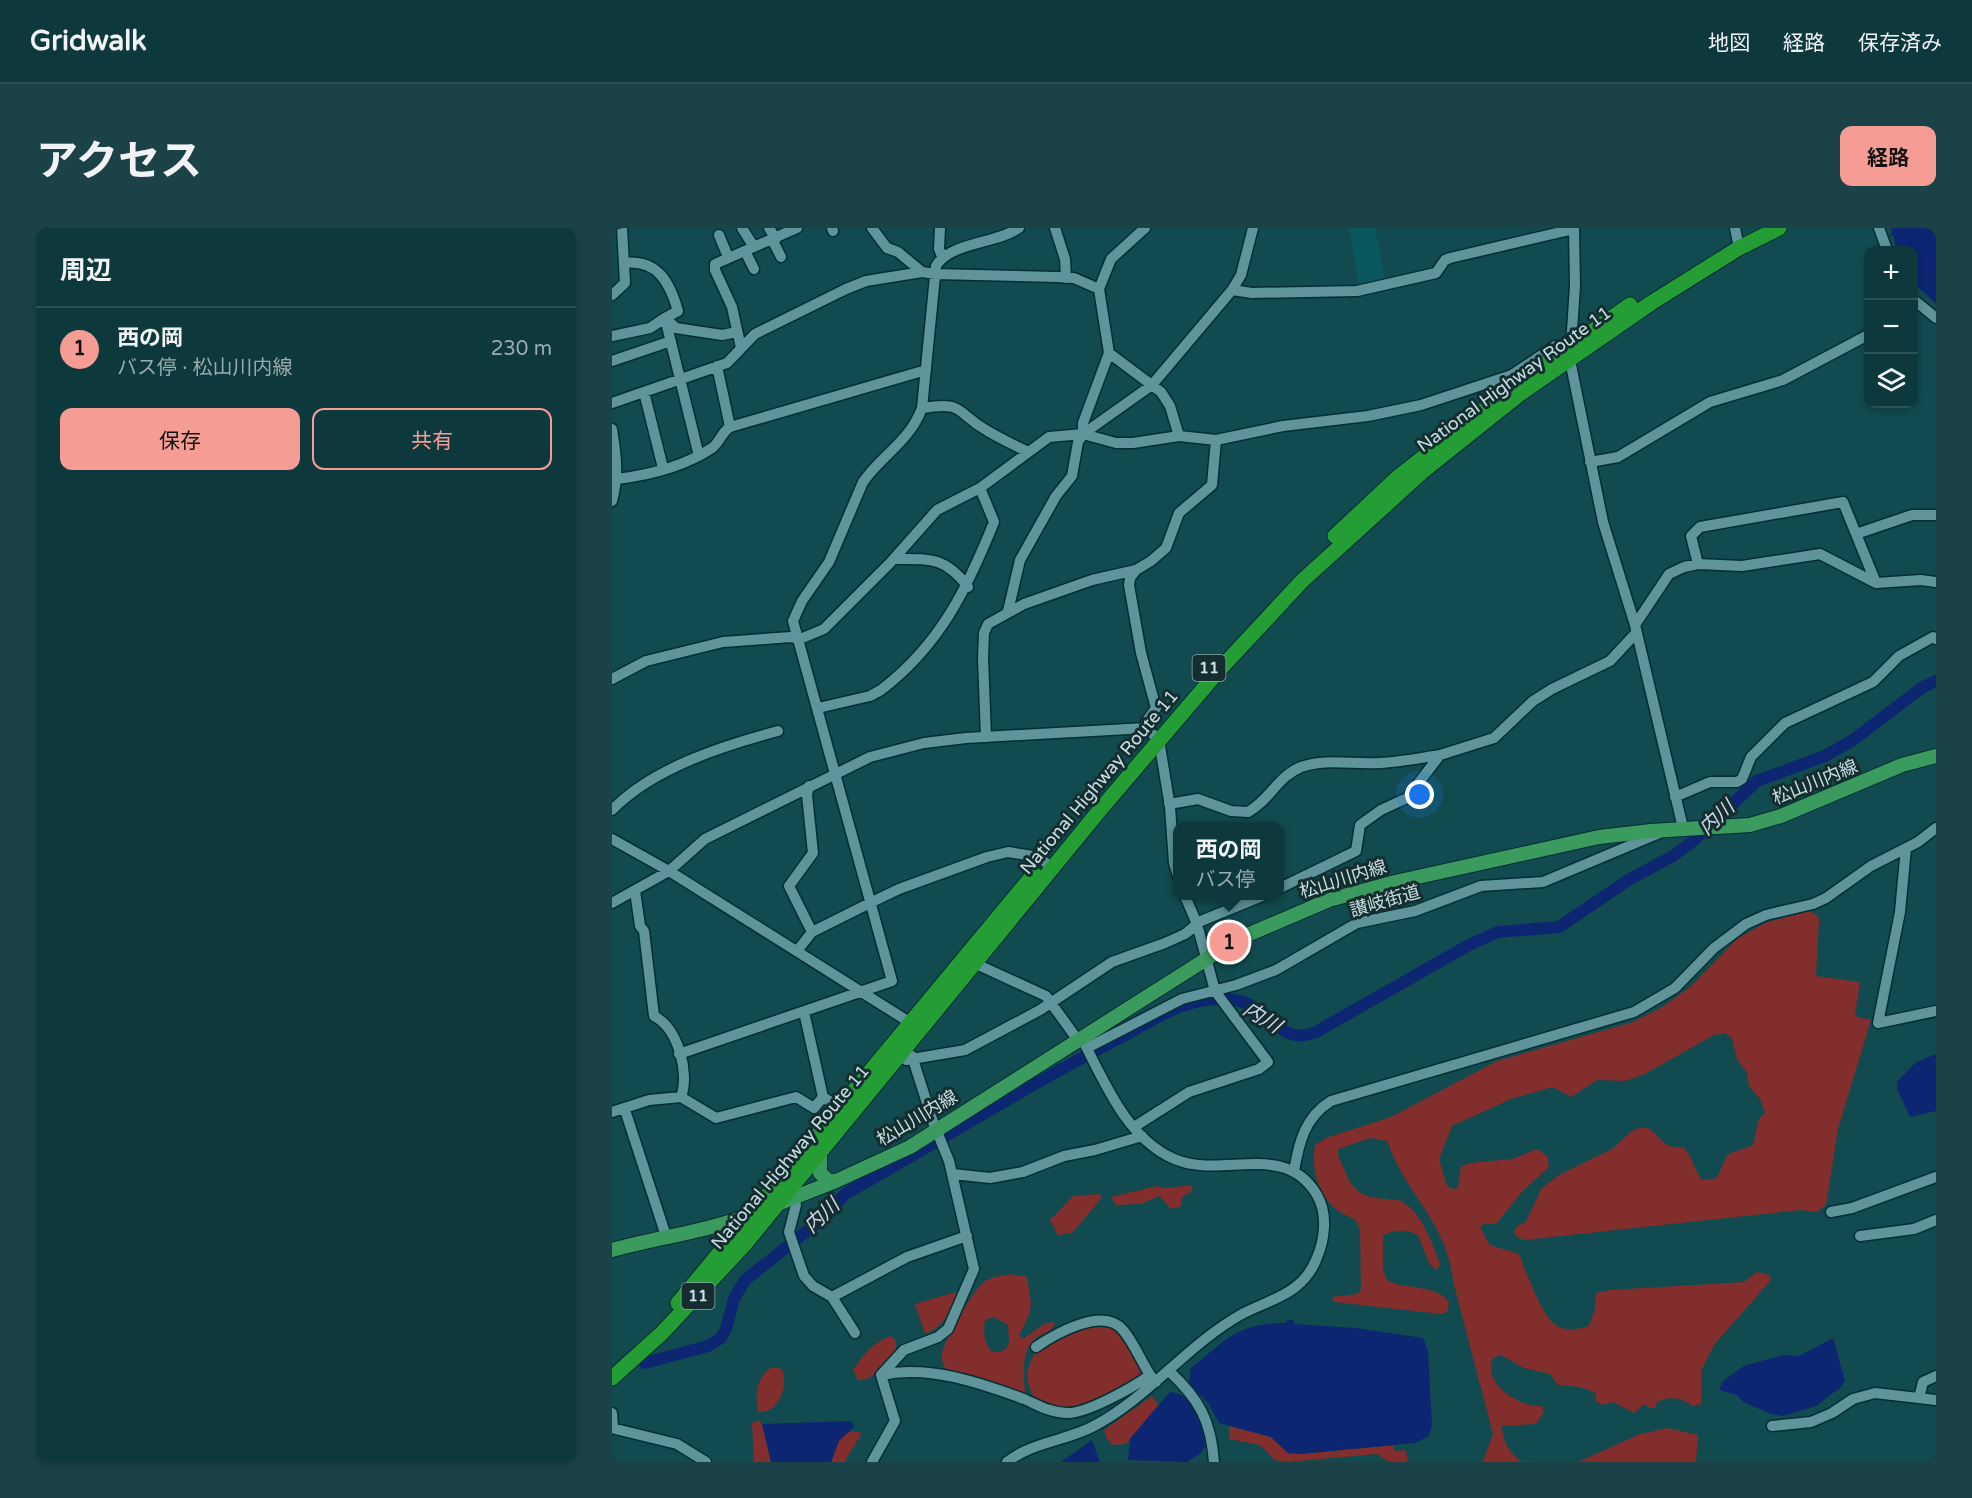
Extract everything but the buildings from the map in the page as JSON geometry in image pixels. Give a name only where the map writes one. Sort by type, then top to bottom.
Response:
[{"type":"highway","name":"National Highway Route 11","points":[[612,1378],[662,1333],[712,1282],[820,1151],[915,1025],[1048,865],[1152,734],[1287,581],[1397,478],[1459,427],[1572,344],[1654,289],[1737,239],[1762,228]]},
{"type":"highway","name":"National Highway Route 11","points":[[1152,734],[1348,538],[1460,441],[1737,239],[1779,228]]},
{"type":"highway","name":"National Highway Route 11","points":[[612,1364],[676,1305],[722,1253],[840,1108],[975,963],[1048,865]]},
{"type":"main road","name":"松山川内線","points":[[612,1250],[666,1236],[715,1228],[836,1181],[910,1147],[1085,1047],[1205,958],[1273,922],[1360,890],[1599,837],[1676,829],[1750,825],[1780,816],[1902,765],[1936,756]]},
{"type":"main road","points":[[820,1151],[820,1173],[830,1181],[836,1181]]},
{"type":"main road","points":[[715,1228],[723,1237],[722,1253]]},
{"type":"street","points":[[612,295],[625,283],[622,228]]},
{"type":"street","points":[[742,228],[754,269]]},
{"type":"street","points":[[769,228],[781,257]]},
{"type":"street","points":[[741,348],[732,307],[715,267],[717,262],[775,240],[795,228]]},
{"type":"street","points":[[872,228],[887,248],[898,252],[922,272]]},
{"type":"street","points":[[940,228],[939,249],[942,256]]},
{"type":"street","points":[[679,1054],[892,981],[800,639],[793,621],[802,601],[829,562],[862,482],[905,440],[922,408],[934,274],[942,256],[1019,228]]},
{"type":"street","points":[[1055,228],[1065,259],[1066,278]]},
{"type":"street","points":[[1083,434],[1083,423],[1109,353],[1099,289],[1111,259],[1145,228]]},
{"type":"street","points":[[1008,611],[1020,560],[1056,496],[1072,476],[1078,442],[1083,434],[1152,386],[1232,290],[1241,275],[1253,228]]},
{"type":"street","points":[[1879,228],[1886,246]]},
{"type":"street","points":[[1232,290],[1252,293],[1372,289],[1436,273],[1445,260],[1450,258],[1574,229],[1570,360],[1603,522],[1636,629],[1675,797],[1676,829]]},
{"type":"street","points":[[720,235],[729,258]]},
{"type":"street","points":[[612,336],[650,327],[678,311],[663,274],[641,262],[624,263]]},
{"type":"street","points":[[612,403],[727,363],[756,334],[866,281],[922,272],[1066,278],[1099,289]]},
{"type":"street","points":[[1918,303],[1936,318]]},
{"type":"street","points":[[665,318],[676,328],[722,335],[737,332]]},
{"type":"street","points":[[665,318],[699,456]]},
{"type":"street","points":[[1590,462],[1618,457],[1710,402],[1783,380],[1864,338]]},
{"type":"street","points":[[612,361],[671,341]]},
{"type":"street","points":[[612,679],[646,661],[723,642],[791,637],[800,639],[824,629],[894,559],[936,510],[980,488],[1049,438],[1083,434],[1116,443],[1133,444],[1179,436],[1216,440],[1283,426],[1368,416],[1421,405],[1512,375],[1555,346],[1572,344]]},
{"type":"street","points":[[1109,353],[1152,386],[1170,406],[1179,436]]},
{"type":"street","points":[[717,366],[730,427]]},
{"type":"street","points":[[615,477],[651,475],[663,468],[699,456],[716,445],[721,433],[730,427],[926,370]]},
{"type":"street","points":[[644,392],[663,468]]},
{"type":"street","points":[[922,408],[940,405],[959,408],[983,429],[1028,452]]},
{"type":"street","points":[[612,429],[615,477],[612,501]]},
{"type":"street","points":[[986,737],[984,633],[988,624],[1008,611],[1092,580],[1136,570],[1151,561],[1166,548],[1179,513],[1212,485],[1216,440]]},
{"type":"street","points":[[818,708],[870,696],[890,683],[934,638],[968,587],[994,522],[980,488]]},
{"type":"street","points":[[1698,564],[1691,536],[1700,527],[1843,502],[1876,583]]},
{"type":"street","points":[[1856,534],[1912,515],[1936,515]]},
{"type":"street","points":[[1169,804],[1198,799],[1231,811],[1248,812],[1264,800],[1286,776],[1300,768],[1318,764],[1381,763],[1440,755],[1494,738],[1543,695],[1610,661],[1636,629],[1669,574],[1684,567],[1698,564],[1742,566],[1820,554],[1876,583],[1921,580],[1936,582]]},
{"type":"street","points":[[894,559],[932,559],[952,568],[968,587]]},
{"type":"street","points":[[1136,570],[1130,578],[1129,585],[1141,653],[1156,708],[1146,722],[1152,734],[1169,804],[1173,852]]},
{"type":"street","points":[[1675,797],[1710,782],[1737,782],[1742,779],[1751,757],[1785,723],[1873,682],[1899,656],[1933,637],[1936,639]]},
{"type":"street","points":[[612,810],[639,786],[728,745],[778,732]]},
{"type":"street","points":[[612,903],[669,871],[705,839],[870,757],[924,743],[986,737],[1152,734]]},
{"type":"street","points":[[1284,886],[1356,851],[1360,825],[1381,810],[1407,798],[1440,755]]},
{"type":"street","points":[[809,786],[807,795],[813,852],[789,886],[812,932]]},
{"type":"street","points":[[1294,1171],[1299,1142],[1307,1123],[1314,1114],[1331,1101],[1634,1012],[1675,988],[1714,948],[1746,924],[1766,915],[1813,904],[1826,898],[1871,866],[1906,848],[1936,828]]},
{"type":"street","name":"讃岐街道","points":[[1085,1047],[1168,1005],[1216,993],[1276,970],[1357,923],[1415,911],[1481,886],[1524,885],[1552,879],[1676,829]]},
{"type":"street","points":[[612,839],[669,871],[915,1025]]},
{"type":"street","points":[[1906,848],[1900,912],[1878,1023],[1936,1011]]},
{"type":"street","points":[[797,951],[812,932],[872,902],[899,889],[987,857],[1008,852],[1039,857],[1048,865]]},
{"type":"street","points":[[635,891],[640,926],[644,931],[654,1016],[668,1027],[679,1054],[685,1086],[681,1097]]},
{"type":"street","points":[[1134,1127],[1189,1092],[1259,1069],[1268,1062],[1232,1011],[1216,993],[1197,924],[1187,900]]},
{"type":"street","points":[[881,1375],[904,1350],[938,1337],[948,1329],[974,1269],[953,1174],[910,1059],[964,1050],[1052,1002],[1112,962],[1165,943],[1185,934],[1197,924],[1253,900]]},
{"type":"street","points":[[881,1375],[911,1371],[942,1374],[1022,1398],[1045,1409],[1069,1414],[1127,1392],[1169,1371],[1224,1326],[1296,1289],[1313,1267],[1323,1238],[1322,1207],[1308,1182],[1294,1171],[1269,1163],[1199,1167],[1172,1159],[1142,1136],[1120,1110],[1085,1047],[1046,996],[975,963]]},
{"type":"street","points":[[804,1012],[823,1097],[840,1108]]},
{"type":"street","points":[[612,1112],[649,1100],[681,1097],[716,1118],[796,1097],[814,1108],[823,1097]]},
{"type":"street","points":[[624,1110],[666,1236]]},
{"type":"street","points":[[953,1174],[990,1178],[1023,1172],[1064,1156],[1095,1150],[1142,1136]]},
{"type":"street","points":[[1831,1212],[1852,1208],[1936,1177]]},
{"type":"street","points":[[793,1198],[796,1205],[789,1232],[804,1276],[813,1286],[832,1297],[855,1333]]},
{"type":"street","points":[[1860,1236],[1914,1229],[1936,1220]]},
{"type":"street","points":[[832,1297],[907,1257],[967,1236]]},
{"type":"street","points":[[1036,1347],[1079,1326],[1093,1322],[1108,1322],[1123,1330],[1153,1379]]},
{"type":"street","points":[[1169,1371],[1185,1385],[1202,1408],[1210,1430],[1214,1462]]},
{"type":"street","points":[[872,1462],[895,1421],[881,1375]]},
{"type":"street","points":[[1919,1398],[1923,1382],[1936,1376]]},
{"type":"street","points":[[1007,1462],[1020,1452],[1094,1427],[1153,1379]]},
{"type":"street","points":[[1772,1426],[1821,1419],[1862,1395],[1884,1393],[1936,1400]]},
{"type":"street","points":[[612,1413],[613,1427],[677,1444],[706,1462]]},
{"type":"shaded area","points":[[1349,228],[1375,228],[1386,283],[1360,287]]},
{"type":"shaded area","points":[[1891,228],[1936,228],[1936,304],[1918,287],[1918,246],[1896,246],[1893,235],[1889,236],[1892,233]]},
{"type":"shaded area","points":[[1808,911],[1816,914],[1819,920],[1816,976],[1860,982],[1855,1016],[1871,1020],[1838,1129],[1826,1205],[1817,1212],[1801,1210],[1523,1240],[1514,1234],[1517,1226],[1526,1222],[1541,1189],[1559,1175],[1612,1149],[1632,1131],[1642,1127],[1650,1129],[1668,1146],[1684,1148],[1703,1180],[1717,1178],[1729,1154],[1753,1145],[1759,1119],[1765,1113],[1760,1099],[1749,1086],[1747,1073],[1737,1059],[1732,1039],[1725,1033],[1714,1035],[1645,1074],[1625,1081],[1597,1080],[1571,1097],[1553,1087],[1511,1099],[1452,1126],[1439,1159],[1447,1186],[1453,1189],[1458,1188],[1461,1166],[1512,1159],[1537,1149],[1547,1156],[1549,1167],[1523,1191],[1496,1224],[1484,1224],[1480,1227],[1490,1245],[1519,1254],[1543,1310],[1553,1323],[1561,1328],[1589,1326],[1595,1309],[1596,1293],[1610,1290],[1744,1282],[1757,1272],[1769,1275],[1771,1280],[1714,1345],[1701,1371],[1701,1404],[1692,1406],[1679,1399],[1666,1399],[1657,1402],[1655,1408],[1649,1408],[1644,1404],[1634,1413],[1613,1402],[1602,1405],[1596,1401],[1596,1394],[1587,1389],[1558,1385],[1550,1374],[1524,1368],[1501,1355],[1493,1358],[1491,1368],[1498,1385],[1523,1403],[1542,1406],[1544,1412],[1536,1424],[1502,1426],[1507,1445],[1520,1461],[1548,1462],[1483,1462],[1493,1434],[1449,1260],[1434,1225],[1404,1177],[1387,1141],[1371,1138],[1338,1149],[1341,1163],[1356,1189],[1366,1196],[1400,1200],[1415,1213],[1425,1229],[1440,1264],[1437,1270],[1430,1265],[1418,1235],[1405,1231],[1388,1233],[1383,1235],[1383,1270],[1387,1280],[1437,1292],[1449,1302],[1447,1312],[1441,1314],[1334,1302],[1332,1297],[1357,1294],[1361,1290],[1360,1231],[1357,1222],[1330,1204],[1320,1188],[1314,1163],[1315,1145],[1326,1138],[1391,1117],[1497,1061],[1633,1022],[1664,1006],[1691,986],[1738,938],[1765,923]]},
{"type":"shaded area","points":[[1936,1054],[1936,1111],[1910,1117],[1897,1089],[1897,1082],[1915,1063]]},
{"type":"shaded area","points":[[1192,1185],[1192,1191],[1181,1198],[1181,1206],[1171,1209],[1159,1196],[1141,1204],[1116,1205],[1111,1197],[1157,1186],[1166,1188]]},
{"type":"shaded area","points":[[1100,1194],[1101,1199],[1072,1233],[1058,1235],[1050,1220],[1073,1196]]},
{"type":"shaded area","points":[[1011,1274],[1027,1277],[1030,1295],[1029,1313],[1019,1335],[1023,1339],[1044,1324],[1053,1322],[1055,1324],[1049,1331],[1036,1338],[1027,1350],[1024,1364],[1025,1394],[947,1372],[942,1359],[944,1347],[953,1327],[979,1287],[990,1278]],"holes":[[[994,1317],[1008,1325],[1009,1343],[1006,1349],[999,1352],[991,1351],[985,1336],[985,1320]]]},
{"type":"shaded area","points":[[956,1292],[959,1298],[949,1315],[936,1328],[925,1334],[915,1304]]},
{"type":"shaded area","points":[[1287,1320],[1294,1320],[1294,1324],[1356,1328],[1423,1338],[1428,1350],[1432,1425],[1429,1436],[1415,1443],[1300,1454],[1288,1453],[1271,1437],[1219,1423],[1208,1403],[1189,1383],[1191,1368],[1224,1341],[1244,1330],[1256,1326],[1286,1323]]},
{"type":"shaded area","points":[[1103,1323],[1120,1331],[1147,1374],[1109,1396],[1077,1410],[1056,1411],[1045,1407],[1031,1391],[1028,1381],[1028,1370],[1032,1359],[1040,1349],[1054,1339]]},
{"type":"shaded area","points":[[891,1336],[896,1341],[896,1351],[875,1374],[858,1380],[853,1370],[860,1359],[874,1345]]},
{"type":"shaded area","points":[[1833,1338],[1845,1380],[1841,1387],[1816,1406],[1783,1416],[1771,1414],[1743,1402],[1737,1395],[1719,1390],[1723,1381],[1744,1366],[1783,1355],[1799,1356]]},
{"type":"shaded area","points":[[772,1367],[782,1369],[783,1390],[772,1408],[758,1412],[758,1387],[763,1376]]},
{"type":"shaded area","points":[[1171,1392],[1187,1399],[1197,1413],[1205,1447],[1201,1453],[1187,1462],[1128,1460],[1130,1439]]},
{"type":"shaded area","points":[[1152,1396],[1159,1406],[1126,1444],[1113,1445],[1107,1439],[1104,1430]]},
{"type":"shaded area","points":[[759,1420],[771,1462],[754,1462],[752,1423]]},
{"type":"shaded area","points":[[850,1421],[855,1426],[839,1441],[831,1462],[771,1462],[762,1424]]},
{"type":"shaded area","points":[[1229,1426],[1271,1437],[1288,1453],[1300,1454],[1393,1445],[1395,1451],[1406,1450],[1408,1462],[1389,1462],[1377,1454],[1287,1462],[1275,1460],[1260,1445],[1229,1439]]},
{"type":"shaded area","points":[[1668,1428],[1698,1435],[1696,1462],[1578,1462],[1640,1434]]},
{"type":"shaded area","points":[[850,1431],[859,1432],[861,1435],[846,1459],[847,1462],[831,1462],[839,1440]]},
{"type":"shaded area","points":[[1092,1440],[1100,1462],[1061,1462]]},
{"type":"waterway","name":"内川","points":[[645,1363],[708,1346],[721,1338],[726,1329],[734,1299],[745,1280],[826,1216],[845,1194],[1046,1078],[1154,1019],[1196,1002],[1230,999],[1244,1002],[1259,1010],[1287,1033],[1305,1035],[1316,1032],[1469,945],[1498,932],[1559,927],[1630,879],[1673,856],[1693,841],[1757,781],[1825,756],[1853,740],[1923,687],[1936,681]]},
{"type":"place","name":"西の岡","points":[[1229,942]]}]
